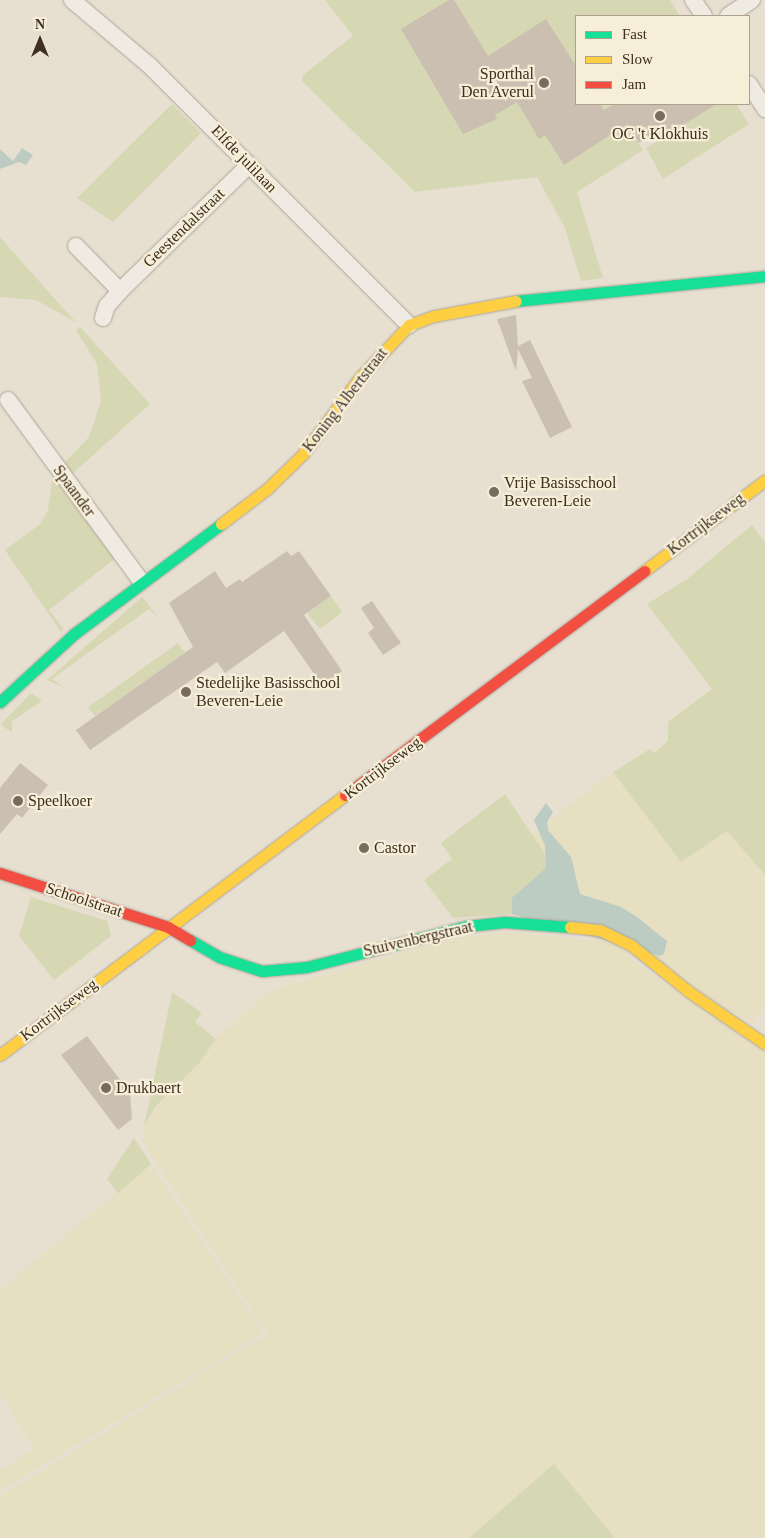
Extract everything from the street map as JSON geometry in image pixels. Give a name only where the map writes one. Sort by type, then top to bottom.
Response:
[{"type":"street","name":"Elfde julilaan","points":[[72,0],[150,65],[409,325]]},
{"type":"street","points":[[693,0],[703,15]]},
{"type":"street","points":[[730,15],[752,0]]},
{"type":"street","points":[[750,86],[765,108]]},
{"type":"street","name":"Geestendalstraat","points":[[103,318],[107,306],[120,291],[249,165]]},
{"type":"street","points":[[76,246],[120,291]]},
{"type":"street","name":"Koning Albertstraat","points":[[0,702],[74,634],[141,581],[222,526],[267,489],[303,454],[361,376],[409,325],[434,316],[518,301],[765,276]]},
{"type":"street","name":"Spaander","points":[[8,400],[141,581]]},
{"type":"street","name":"Kortrijkseweg","points":[[0,1055],[765,480]]},
{"type":"street","name":"Schoolstraat","points":[[0,873],[168,927]]},
{"type":"street","name":"Stuivenbergstraat","points":[[168,927],[247,969],[277,972],[467,926],[505,922],[588,928],[611,934],[631,945],[695,996],[765,1044]]},
{"type":"shaded area","points":[[22,148],[33,155],[26,165],[19,162],[0,169],[0,149],[13,161]]},
{"type":"shaded area","points":[[613,772],[681,861],[727,831],[765,875],[765,1007],[752,1024],[694,988],[512,898],[547,857],[532,834]]},
{"type":"shaded area","points":[[546,803],[553,812],[547,822],[548,830],[571,857],[580,894],[621,907],[637,917],[667,941],[664,954],[660,956],[512,914],[512,898],[546,868],[545,846],[534,820]]},
{"type":"shaded area","points":[[513,932],[606,942],[765,1051],[765,1538],[615,1538],[554,1464],[469,1538],[0,1538],[0,1496],[268,1334],[143,1142],[144,1126],[172,1087],[200,1062],[216,1039],[269,991],[453,938]]},
{"type":"shaded area","points":[[151,1164],[264,1333],[0,1491],[0,1470],[34,1449],[0,1393],[0,1290]]},
{"type":"green space","points":[[325,0],[670,0],[679,15],[575,15],[575,105],[615,105],[643,150],[577,192],[603,278],[581,281],[565,228],[537,177],[415,192],[302,81],[303,75],[353,36]]},
{"type":"green space","points":[[172,104],[201,133],[113,222],[77,198]]},
{"type":"green space","points":[[715,105],[737,105],[749,124],[663,179],[646,148]]},
{"type":"green space","points":[[0,237],[77,323],[36,300],[0,297]]},
{"type":"green space","points":[[80,327],[150,404],[71,475],[63,464],[89,437],[101,401],[97,364],[76,330]]},
{"type":"green space","points":[[53,474],[116,558],[49,610],[64,629],[61,632],[5,550],[40,524],[48,510]]},
{"type":"green space","points":[[752,525],[765,542],[765,875],[727,831],[681,862],[613,772],[650,749],[654,753],[668,741],[668,722],[712,689],[647,604],[687,579]]},
{"type":"green space","points":[[331,596],[342,612],[320,629],[307,613]]},
{"type":"green space","points":[[142,597],[160,619],[149,609],[52,679],[65,688],[47,680]]},
{"type":"green space","points":[[178,643],[185,653],[95,716],[88,707]]},
{"type":"green space","points":[[31,693],[42,701],[12,721],[12,732],[0,725]]},
{"type":"green space","points":[[505,794],[547,857],[546,868],[512,914],[453,918],[424,880],[452,859],[441,843]]},
{"type":"green space","points":[[31,897],[107,921],[111,936],[54,980],[19,936]]},
{"type":"green space","points":[[172,992],[202,1013],[195,1022],[216,1039],[200,1062],[156,1106],[144,1126]]},
{"type":"green space","points":[[134,1138],[151,1164],[118,1193],[107,1179]]},
{"type":"green space","points":[[554,1464],[615,1538],[469,1538]]},
{"type":"building","points":[[449,0],[454,0],[488,56],[546,19],[575,64],[575,105],[601,105],[604,110],[612,105],[715,105],[667,135],[663,128],[639,143],[627,124],[564,165],[545,135],[539,139],[517,102],[495,115],[497,119],[463,134],[401,29]]},
{"type":"building","points":[[516,315],[518,346],[530,340],[572,427],[550,438],[522,381],[532,378],[518,349],[516,371],[497,319]]},
{"type":"building","name":"Stedelijke Basisschool Beveren-Leie","points":[[287,551],[291,556],[299,551],[331,596],[304,615],[342,671],[322,685],[284,631],[225,673],[217,662],[90,750],[76,730],[193,647],[169,603],[215,571],[226,588],[240,579],[242,582]]},
{"type":"building","points":[[372,601],[401,643],[383,655],[368,633],[374,628],[361,608]]},
{"type":"building","name":"Speelkoer","points":[[20,763],[48,785],[22,818],[17,814],[0,834],[0,788]]},
{"type":"building","name":"Drukbaert","points":[[87,1036],[130,1093],[132,1119],[118,1130],[61,1055]]},
{"type":"traffic: fast","points":[[516,301],[765,276]]},
{"type":"traffic: fast","points":[[0,702],[74,634],[221,524]]},
{"type":"traffic: fast","points":[[190,940],[219,957],[262,971],[307,967],[467,926],[505,922],[570,927]]},
{"type":"traffic: slow","points":[[221,524],[267,489],[303,454],[361,376],[409,325],[434,316],[516,301]]},
{"type":"traffic: slow","points":[[644,571],[765,480]]},
{"type":"traffic: slow","points":[[0,1055],[345,795]]},
{"type":"traffic: slow","points":[[570,927],[600,930],[631,945],[688,991],[765,1044]]},
{"type":"traffic: jam","points":[[345,795],[644,571]]},
{"type":"traffic: jam","points":[[0,873],[168,927],[190,940]]},
{"type":"place","name":"Sporthal Den Averul","points":[[544,83]]},
{"type":"place","name":"OC 't Klokhuis","points":[[660,116]]},
{"type":"place","name":"Vrije Basisschool Beveren-Leie","points":[[494,492]]},
{"type":"place","name":"Stedelijke Basisschool Beveren-Leie","points":[[186,692]]},
{"type":"place","name":"Speelkoer","points":[[18,801]]},
{"type":"place","name":"Castor","points":[[364,848]]},
{"type":"place","name":"Drukbaert","points":[[106,1088]]}]
